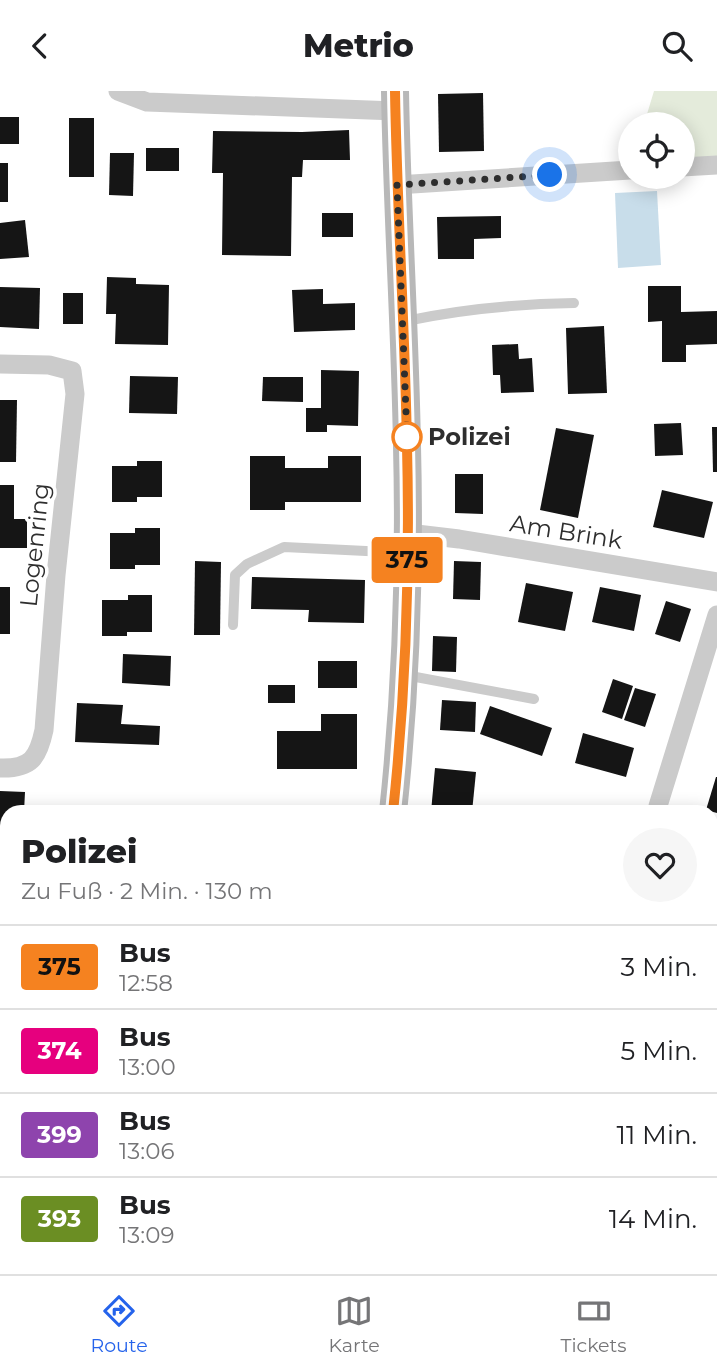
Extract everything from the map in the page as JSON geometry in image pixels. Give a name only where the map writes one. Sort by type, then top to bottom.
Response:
[{"type":"main road","points":[[394,805],[405,675],[408,543],[396,101]]},
{"type":"street","points":[[118,91],[148,102],[396,101]]},
{"type":"street","points":[[695,166],[717,165]]},
{"type":"street","points":[[397,185],[618,171]]},
{"type":"street","name":"Logenring","points":[[0,364],[49,365],[72,371],[75,394],[56,575],[44,730],[40,748],[32,762],[0,768]]},
{"type":"street","name":"Am Brink","points":[[408,543],[459,539],[717,582]]},
{"type":"street","points":[[658,805],[717,615]]},
{"type":"lane","points":[[402,321],[458,310],[520,304],[574,303]]},
{"type":"lane","points":[[233,625],[235,575],[247,564],[284,547],[408,543]]},
{"type":"lane","points":[[405,675],[534,699]]},
{"type":"green space","points":[[654,91],[717,91],[717,158],[695,159],[695,112],[648,112]]},
{"type":"water","points":[[657,191],[661,265],[618,268],[615,193]]},
{"type":"building","points":[[483,93],[484,151],[439,152],[438,94]]},
{"type":"building","points":[[0,117],[19,117],[19,144],[0,144]]},
{"type":"building","points":[[69,118],[94,118],[94,177],[69,177]]},
{"type":"building","points":[[349,130],[350,160],[303,160],[302,177],[292,177],[291,256],[222,255],[223,173],[212,173],[213,131]]},
{"type":"building","points":[[146,148],[179,148],[179,171],[146,171]]},
{"type":"building","points":[[110,153],[134,153],[133,196],[109,195]]},
{"type":"building","points":[[0,163],[8,163],[8,202],[0,202]]},
{"type":"building","points":[[322,213],[353,213],[353,237],[322,237]]},
{"type":"building","points":[[501,216],[501,238],[474,239],[474,259],[438,259],[437,217]]},
{"type":"building","points":[[25,220],[29,257],[0,259],[0,223]]},
{"type":"building","points":[[107,277],[136,278],[136,284],[169,285],[168,345],[115,344],[116,314],[106,314]]},
{"type":"building","points":[[648,286],[681,286],[681,312],[717,311],[717,344],[686,345],[686,362],[662,362],[662,321],[648,322]]},
{"type":"building","points":[[0,287],[40,288],[39,329],[0,327]]},
{"type":"building","points":[[323,289],[323,304],[355,303],[355,330],[294,332],[292,290]]},
{"type":"building","points":[[63,293],[83,293],[83,324],[63,324]]},
{"type":"building","points":[[604,326],[607,393],[568,394],[566,328]]},
{"type":"building","points":[[518,344],[519,359],[532,358],[534,392],[501,393],[500,375],[493,375],[492,345]]},
{"type":"building","points":[[321,370],[359,371],[358,426],[327,425],[327,432],[306,432],[306,408],[321,408]]},
{"type":"building","points":[[130,376],[178,377],[177,414],[129,413]]},
{"type":"building","points":[[263,377],[303,377],[303,402],[262,401]]},
{"type":"building","points":[[0,400],[17,400],[16,462],[0,462]]},
{"type":"building","points":[[681,423],[683,455],[655,456],[654,424]]},
{"type":"building","points":[[712,427],[717,427],[717,472],[713,472]]},
{"type":"building","points":[[556,428],[594,435],[578,518],[540,510]]},
{"type":"building","points":[[250,456],[285,456],[285,468],[328,468],[328,456],[361,456],[361,502],[285,502],[285,510],[250,510]]},
{"type":"building","points":[[137,461],[162,461],[162,497],[137,497],[137,502],[112,502],[112,466],[137,466]]},
{"type":"building","points":[[455,474],[483,474],[483,514],[455,513]]},
{"type":"building","points":[[0,485],[14,485],[14,519],[27,519],[27,548],[0,548]]},
{"type":"building","points":[[662,490],[713,502],[704,538],[653,527]]},
{"type":"building","points":[[135,528],[160,528],[160,565],[110,569],[110,533],[135,533]]},
{"type":"building","points":[[195,561],[221,562],[220,635],[194,635]]},
{"type":"building","points":[[454,561],[481,562],[480,600],[453,599]]},
{"type":"building","points":[[252,577],[365,580],[364,623],[308,622],[309,610],[251,609]]},
{"type":"building","points":[[526,583],[573,592],[565,631],[518,622]]},
{"type":"building","points":[[0,587],[10,587],[10,634],[0,634]]},
{"type":"building","points":[[600,587],[641,595],[634,631],[592,622]]},
{"type":"building","points":[[128,595],[152,595],[152,632],[102,636],[102,600],[128,600]]},
{"type":"building","points":[[666,601],[691,609],[680,642],[655,634]]},
{"type":"building","points":[[433,636],[457,637],[456,672],[432,671]]},
{"type":"building","points":[[123,654],[171,656],[170,686],[122,683]]},
{"type":"building","points":[[318,661],[357,661],[357,688],[318,688]]},
{"type":"building","points":[[613,679],[633,686],[622,719],[602,712]]},
{"type":"building","points":[[268,685],[295,685],[295,703],[268,703]]},
{"type":"building","points":[[635,688],[656,694],[645,727],[624,720]]},
{"type":"building","points":[[442,700],[476,702],[475,732],[440,730]]},
{"type":"building","points":[[77,703],[123,705],[121,724],[160,726],[159,745],[75,742]]},
{"type":"building","points":[[490,706],[552,728],[542,756],[480,734]]},
{"type":"building","points":[[321,714],[357,714],[357,769],[277,769],[277,731],[321,731]]},
{"type":"building","points":[[583,733],[634,748],[626,777],[575,763]]},
{"type":"building","points":[[435,768],[476,772],[473,805],[432,805]]},
{"type":"building","points":[[716,777],[717,777],[717,805],[708,805]]},
{"type":"building","points":[[0,791],[25,792],[24,805],[0,805]]},
{"type":"bus line","name":"375","points":[[394,805],[405,675],[408,553],[395,91]]},
{"type":"place","name":"Polizei","points":[[407,437]]},
{"type":"route","points":[[407,437],[397,185],[550,175]]}]
